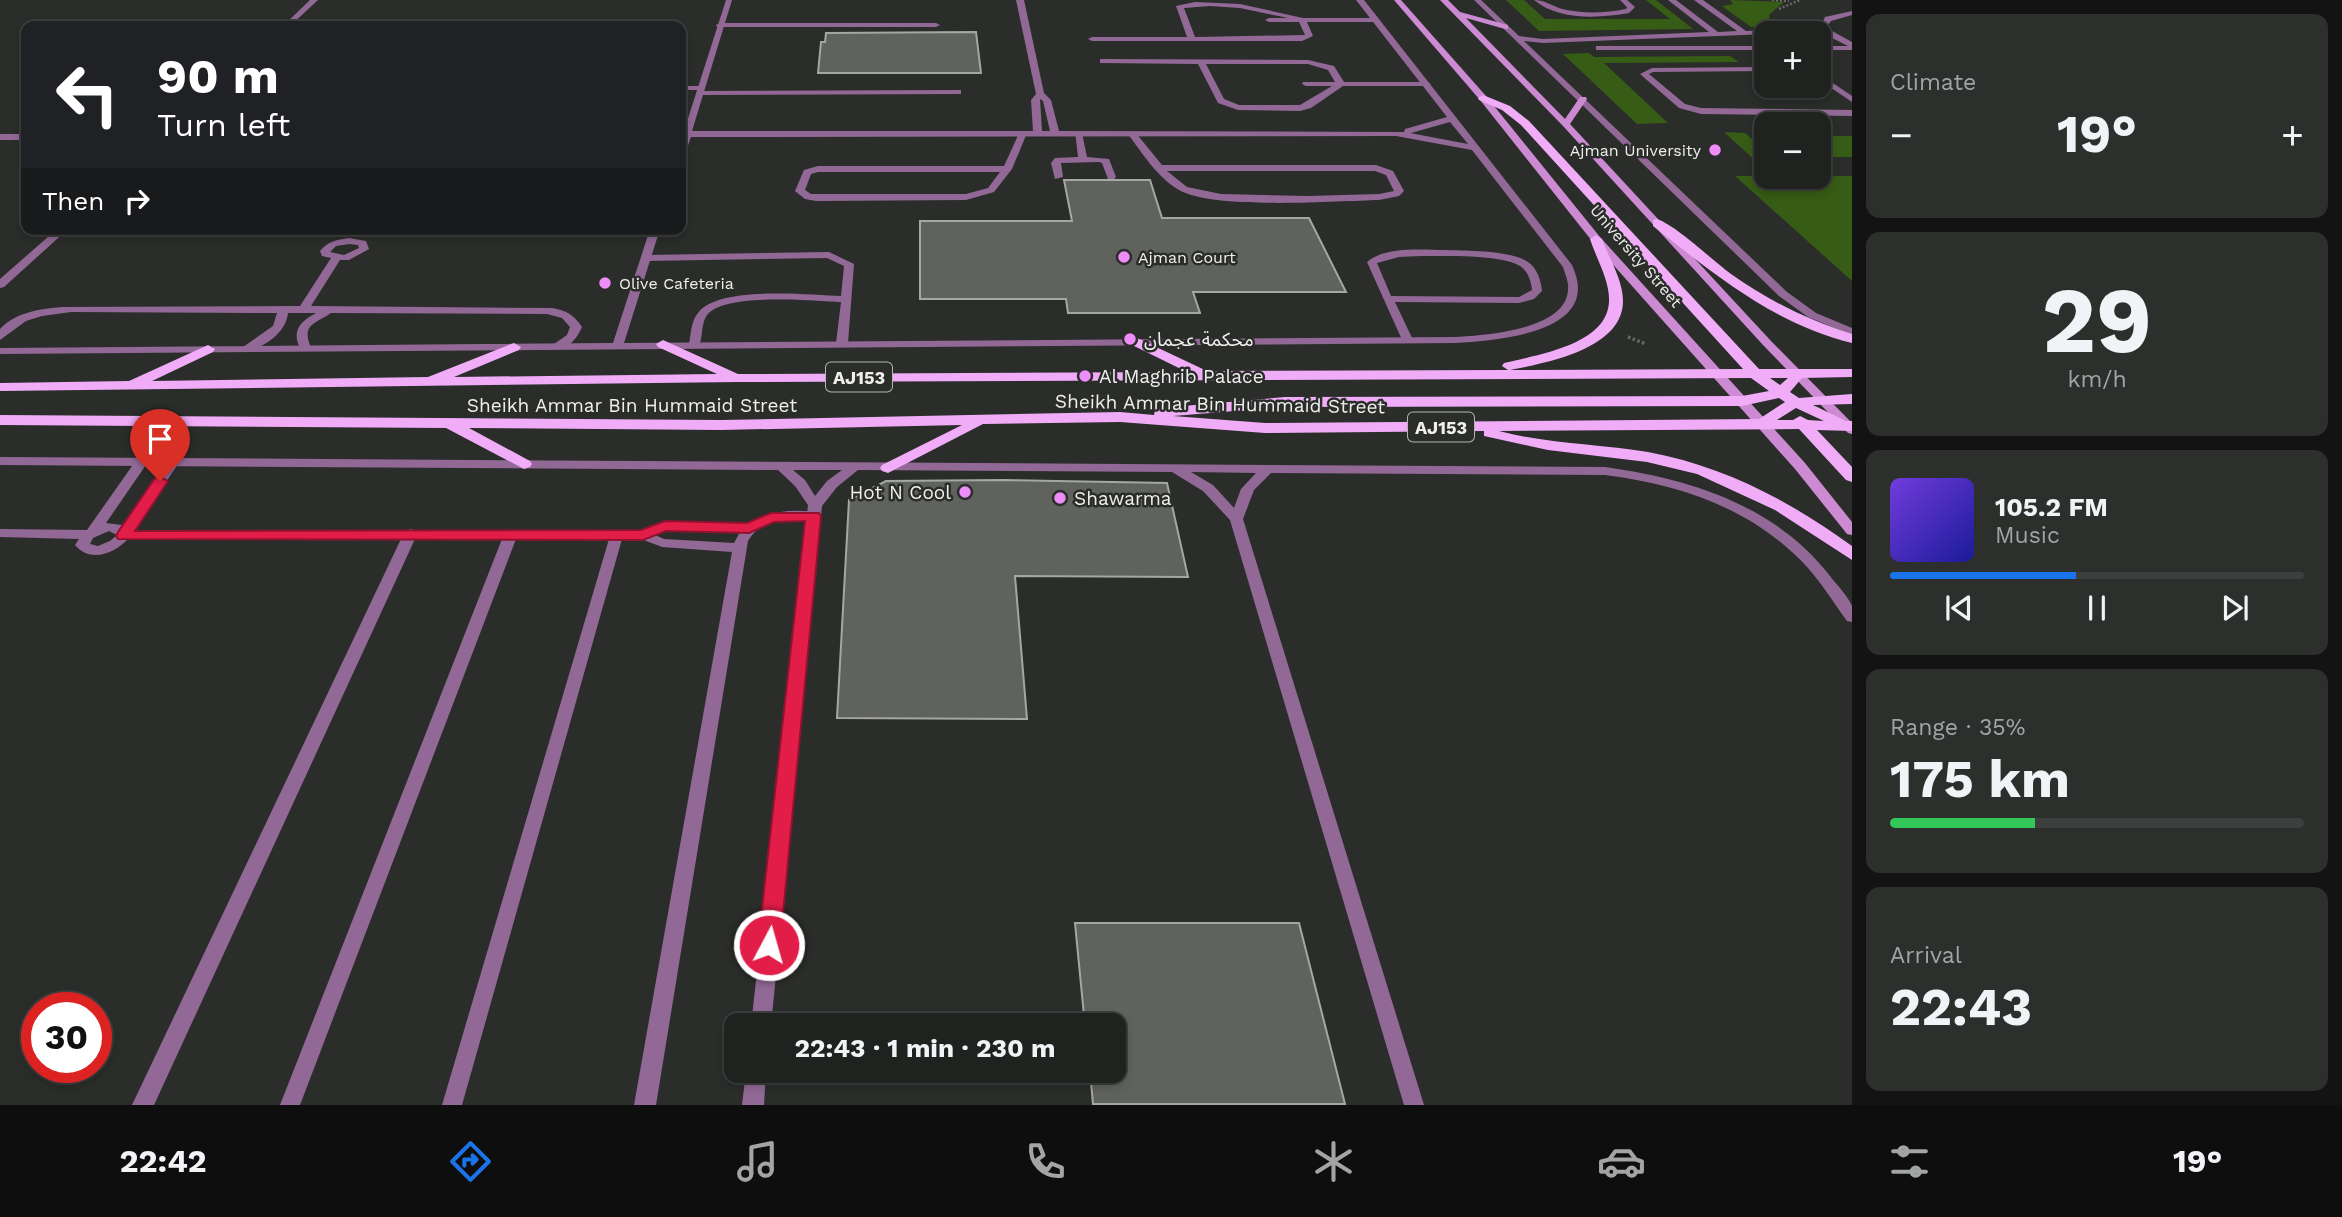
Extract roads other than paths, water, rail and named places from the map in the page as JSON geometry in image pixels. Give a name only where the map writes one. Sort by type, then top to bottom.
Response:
[{"type":"main road","name":"University Street","points":[[1397,0],[1483,98],[1596,239],[1763,424],[1852,531]]},
{"type":"main road","name":"University Street","points":[[1444,0],[1566,124],[1797,374],[1851,428]]},
{"type":"main road","points":[[1456,13],[1505,27]]},
{"type":"main road","points":[[1483,98],[1506,108],[1525,123],[1852,477]]},
{"type":"main road","points":[[1566,124],[1583,99]]},
{"type":"main road","points":[[1657,223],[1756,299],[1787,317],[1852,339]]},
{"type":"main road","points":[[1474,373],[1534,361],[1567,351],[1593,339],[1606,329],[1614,316],[1616,301],[1596,239]]},
{"type":"main road","points":[[1135,341],[1206,375]]},
{"type":"main road","points":[[663,344],[738,378]]},
{"type":"main road","points":[[425,384],[514,347]]},
{"type":"main road","points":[[128,386],[208,349]]},
{"type":"main road","name":"Sheikh Ammar Bin Hummaid Street","points":[[0,387],[425,384],[738,378],[1852,373]]},
{"type":"main road","points":[[1718,374],[1851,428]]},
{"type":"main road","points":[[1763,424],[1793,384],[1797,374]]},
{"type":"main road","points":[[1120,417],[1285,402],[1852,399]]},
{"type":"main road","name":"Sheikh Ammar Bin Hummaid Street","points":[[0,420],[721,425],[1120,417],[1225,427],[1763,424],[1851,428]]},
{"type":"main road","points":[[0,432],[40,420]]},
{"type":"main road","points":[[888,468],[982,421]]},
{"type":"main road","points":[[449,424],[523,464]]},
{"type":"main road","points":[[1469,427],[1536,444],[1650,458],[1689,467],[1763,496],[1797,514],[1852,554]]},
{"type":"street","points":[[291,21],[314,0]]},
{"type":"street","points":[[686,137],[729,0]]},
{"type":"street","points":[[1020,0],[1040,94],[1047,100],[1055,133]]},
{"type":"street","points":[[0,351],[1469,339],[1508,335],[1548,322],[1573,301],[1576,290],[1568,267],[1360,0]]},
{"type":"street","points":[[1477,0],[1583,99],[1783,295],[1812,315],[1852,332]]},
{"type":"street","points":[[1538,0],[1561,10],[1599,13],[1629,11],[1631,8],[1623,0]]},
{"type":"street","points":[[1672,0],[1746,55]]},
{"type":"street","points":[[1698,0],[1754,39]]},
{"type":"street","points":[[1092,39],[1192,39],[1307,38],[1309,36],[1302,20],[1242,2],[1186,3],[1180,6],[1180,9],[1192,39]]},
{"type":"street","points":[[1827,21],[1852,13]]},
{"type":"street","points":[[1269,20],[1376,20]]},
{"type":"street","points":[[720,25],[936,25]]},
{"type":"street","points":[[1518,38],[1543,41],[1754,33]]},
{"type":"street","points":[[1831,34],[1852,46]]},
{"type":"street","points":[[1569,40],[1576,48]]},
{"type":"street","points":[[1831,47],[1852,46]]},
{"type":"street","points":[[1532,52],[1551,48],[1754,48]]},
{"type":"street","points":[[1102,61],[1308,62],[1331,68],[1341,84]]},
{"type":"street","points":[[1201,61],[1221,101],[1238,107],[1300,108],[1308,106],[1341,84]]},
{"type":"street","points":[[1754,69],[1652,70],[1644,74],[1682,106],[1701,111],[1852,113]]},
{"type":"street","points":[[1306,83],[1427,84]]},
{"type":"street","points":[[1831,85],[1852,100]]},
{"type":"street","points":[[686,89],[958,92]]},
{"type":"street","points":[[1038,133],[1035,102],[1040,94]]},
{"type":"street","points":[[1396,133],[1451,119]]},
{"type":"street","points":[[1007,169],[818,169],[807,173],[800,191],[808,197],[816,198],[966,197],[991,190],[1007,169],[1023,133]]},
{"type":"street","points":[[1078,133],[1083,159]]},
{"type":"street","points":[[687,134],[1396,133],[1475,148]]},
{"type":"street","points":[[1132,134],[1160,169],[1184,189],[1210,196],[1379,197],[1399,191],[1390,173],[1376,168],[1160,169]]},
{"type":"street","points":[[0,137],[21,137]]},
{"type":"street","points":[[1058,177],[1056,161],[1083,159],[1104,160],[1111,177]]},
{"type":"street","points":[[0,285],[55,235]]},
{"type":"street","points":[[618,345],[653,235]]},
{"type":"street","points":[[1390,299],[1518,300],[1537,292],[1537,284],[1526,265],[1494,254],[1385,255],[1372,262],[1407,340]]},
{"type":"street","points":[[646,258],[829,256],[849,264],[842,343]]},
{"type":"street","points":[[303,310],[337,258]]},
{"type":"street","points":[[695,344],[704,312],[715,304],[749,299],[845,299]]},
{"type":"street","points":[[0,337],[15,323],[52,310],[559,312],[572,318],[576,327],[572,337],[558,346]]},
{"type":"street","points":[[247,349],[277,329],[284,316],[283,310]]},
{"type":"street","points":[[304,348],[300,331],[311,320],[330,310]]},
{"type":"street","points":[[0,461],[1605,471],[1642,475],[1680,484],[1752,515],[1783,536],[1807,558],[1852,617]]},
{"type":"street","points":[[142,462],[82,544],[89,551],[107,549],[124,534],[173,463]]},
{"type":"street","points":[[780,465],[800,483],[814,511]]},
{"type":"street","points":[[1172,467],[1208,488],[1237,519],[1414,1105]]},
{"type":"street","points":[[762,1013],[814,511],[832,484],[853,468]]},
{"type":"street","points":[[1237,519],[1248,489],[1266,470]]},
{"type":"street","points":[[643,535],[665,526],[749,528],[771,517],[814,511]]},
{"type":"street","points":[[0,533],[90,533],[116,527],[124,534],[617,534],[643,535],[662,543],[739,548]]},
{"type":"street","points":[[645,1105],[739,548],[749,528]]},
{"type":"street","points":[[143,1105],[411,533]]},
{"type":"street","points":[[290,1105],[511,534]]},
{"type":"street","points":[[452,1105],[617,534]]},
{"type":"street","points":[[752,1105],[755,1083]]},
{"type":"place","name":"Ajman University","points":[[1715,150]]},
{"type":"place","name":"Ajman Court","points":[[1124,257]]},
{"type":"place","name":"Olive Cafeteria","points":[[605,283]]},
{"type":"place","name":"محكمة عجمان","points":[[1130,339]]},
{"type":"place","name":"Al Maghrib Palace","points":[[1085,376]]},
{"type":"place","name":"Hot N Cool","points":[[965,492]]},
{"type":"place","name":"Shawarma","points":[[1060,498]]}]
